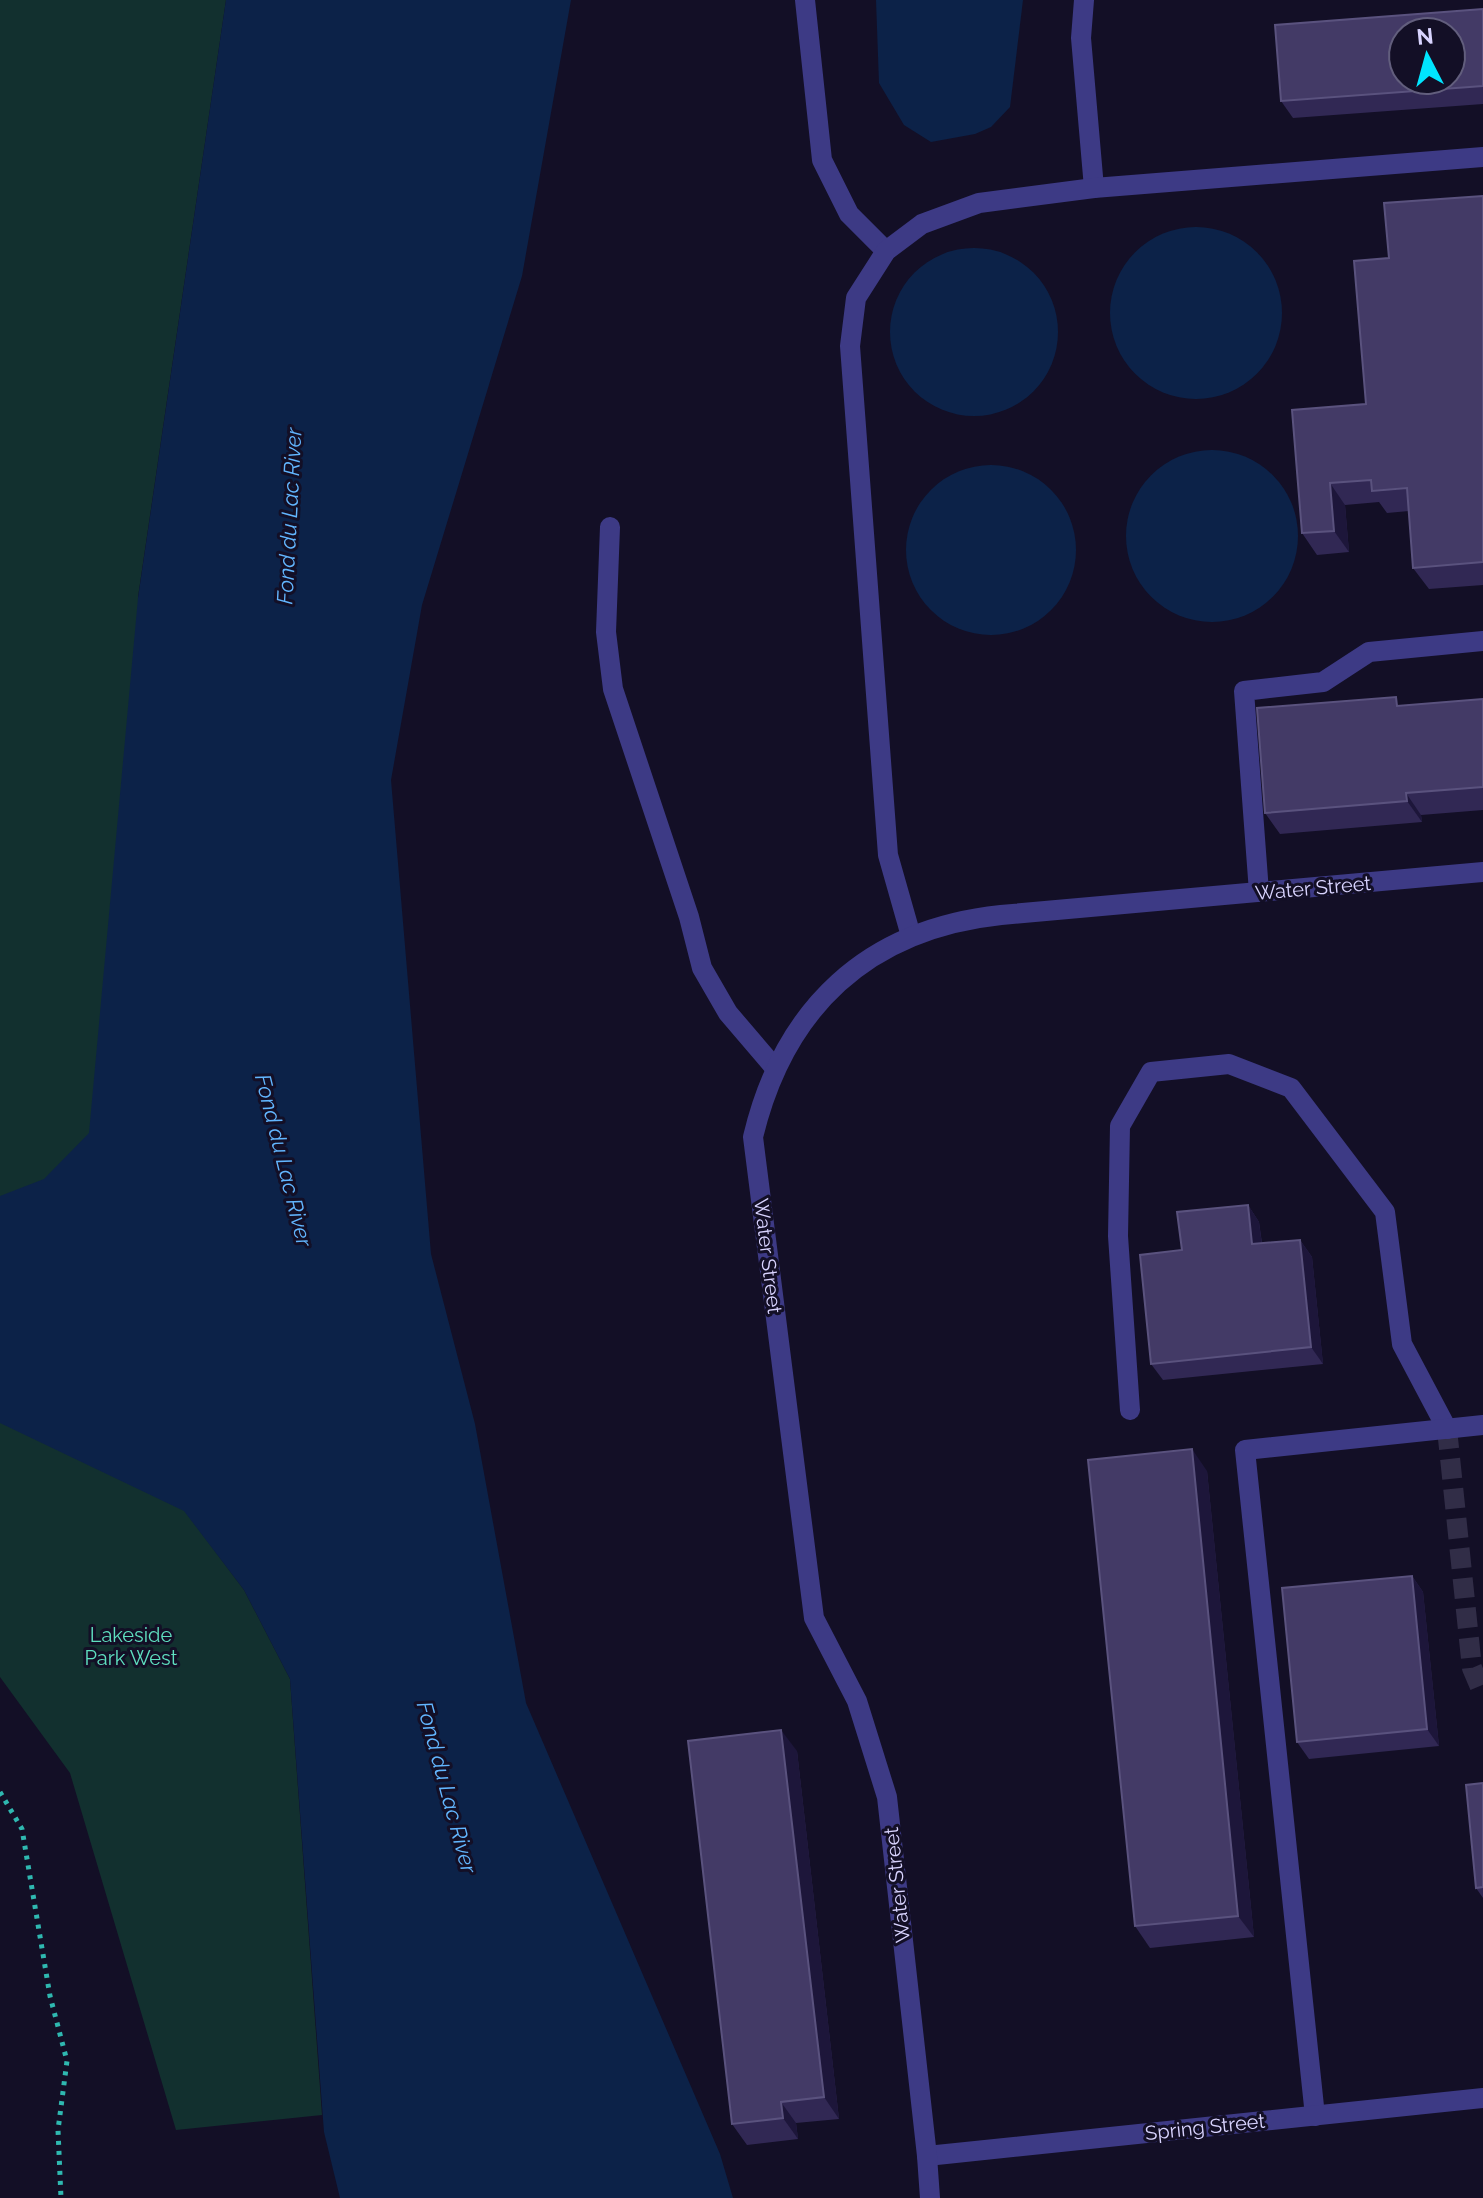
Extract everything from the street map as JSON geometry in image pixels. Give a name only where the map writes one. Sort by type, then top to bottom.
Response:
[{"type":"street","points":[[805,0],[822,160],[849,214],[886,251]]},
{"type":"street","points":[[1084,0],[1081,38],[1094,188]]},
{"type":"street","points":[[911,936],[888,855],[850,346],[856,298],[886,251],[922,224],[979,203],[1094,188],[1483,157]]},
{"type":"street","points":[[610,527],[606,632],[613,689],[689,917],[702,968],[728,1013],[775,1068]]},
{"type":"street","points":[[1259,892],[1244,691],[1323,682],[1369,652],[1483,641]]},
{"type":"street","name":"Water Street","points":[[930,2198],[887,1797],[857,1701],[814,1618],[753,1137],[775,1068],[799,1027],[822,999],[849,974],[868,959],[911,936],[946,924],[982,917],[1483,872]]},
{"type":"street","points":[[1130,1410],[1118,1236],[1120,1126],[1151,1072],[1229,1064],[1291,1088],[1385,1212],[1402,1344],[1447,1429]]},
{"type":"street","points":[[1315,2116],[1245,1450],[1483,1425]]},
{"type":"street","name":"Spring Street","points":[[927,2156],[1483,2098]]},
{"type":"path","points":[[0,1792],[22,1829],[50,1996],[67,2061],[58,2130],[61,2198]]},
{"type":"green space","name":"Lakeside Park West","points":[[0,0],[226,0],[138,597],[184,1510],[244,1590],[290,1679],[322,2115],[176,2130],[70,1773],[0,1677]]},
{"type":"water","name":"Fond du Lac River","points":[[226,0],[571,0],[522,276],[422,605],[391,780],[431,1254],[475,1424],[526,1703],[720,2154],[733,2198],[340,2198],[324,2132],[290,1679],[244,1590],[184,1511],[0,1423],[0,1196],[44,1179],[89,1133],[138,598]]},
{"type":"water","points":[[876,0],[1023,0],[1010,107],[991,127],[975,134],[931,142],[904,125],[879,83]]},
{"type":"water","points":[[1196,227],[1229,234],[1257,252],[1275,280],[1282,313],[1275,346],[1257,374],[1229,392],[1196,399],[1163,392],[1135,374],[1117,346],[1110,313],[1117,280],[1135,252],[1163,234]]},
{"type":"water","points":[[974,248],[1006,254],[1034,272],[1052,300],[1058,332],[1052,364],[1034,392],[1006,410],[974,416],[942,410],[914,392],[896,364],[890,332],[896,300],[914,272],[942,254]]},
{"type":"water","points":[[1212,450],[1245,457],[1273,475],[1291,503],[1298,536],[1291,569],[1273,597],[1245,615],[1212,622],[1179,615],[1151,597],[1133,569],[1126,536],[1133,503],[1151,475],[1179,457]]},
{"type":"water","points":[[991,465],[1023,472],[1051,490],[1069,518],[1076,550],[1069,582],[1051,610],[1023,628],[991,635],[959,628],[931,610],[913,582],[906,550],[913,518],[931,490],[959,472]]},
{"type":"building","points":[[1483,9],[1483,86],[1467,87],[1467,16],[1392,16]]},
{"type":"building","points":[[1387,16],[1387,93],[1281,101],[1275,25]]},
{"type":"building","points":[[1483,196],[1483,562],[1413,568],[1407,488],[1372,491],[1371,480],[1330,483],[1334,531],[1302,533],[1292,410],[1366,404],[1354,261],[1389,258],[1384,203]]},
{"type":"building","points":[[1396,697],[1397,706],[1483,699],[1483,787],[1406,793],[1407,801],[1265,813],[1257,708]]},
{"type":"building","points":[[1248,1205],[1252,1244],[1300,1240],[1311,1347],[1151,1364],[1140,1255],[1182,1250],[1177,1212]]},
{"type":"building","points":[[1192,1449],[1238,1916],[1135,1926],[1088,1460]]},
{"type":"building","points":[[1412,1576],[1427,1729],[1297,1742],[1282,1588]]},
{"type":"building","points":[[781,1730],[824,2097],[781,2102],[783,2118],[732,2124],[688,1741]]},
{"type":"building","points":[[1483,1783],[1483,1887],[1476,1888],[1466,1785]]},
{"type":"tunnel","points":[[1447,1429],[1472,1668],[1483,1694]]}]
